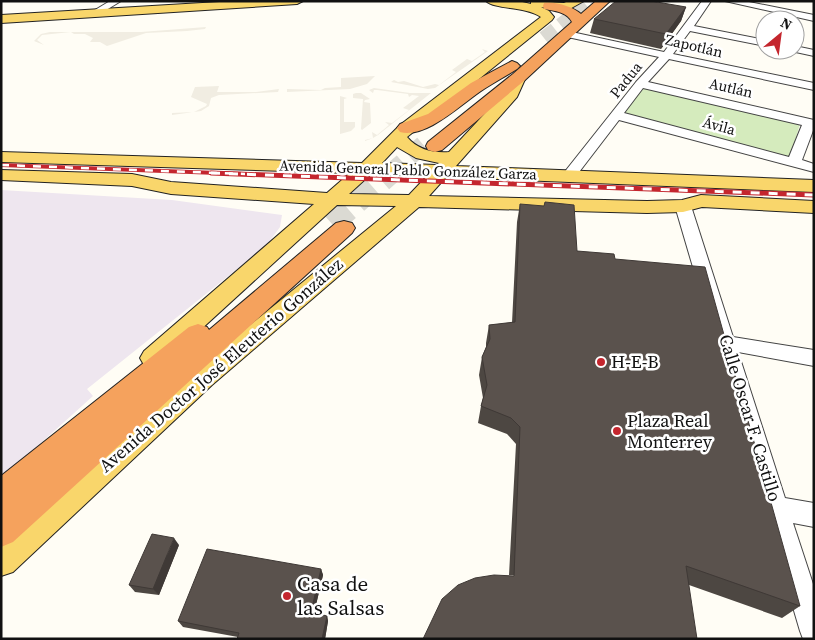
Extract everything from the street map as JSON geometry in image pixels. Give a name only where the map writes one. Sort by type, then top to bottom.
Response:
[{"type":"highway","points":[[430,145],[516,71],[568,34],[604,1]]},
{"type":"highway","points":[[545,8],[572,13],[578,17],[579,23]]},
{"type":"highway","points":[[402,132],[434,118],[477,86],[516,71],[544,38]]},
{"type":"highway","name":"Avenida Doctor José Eleuterio González","points":[[1,497],[91,422],[334,209]]},
{"type":"highway","name":"Avenida Doctor José Eleuterio González","points":[[1,530],[334,209]]},
{"type":"main road","points":[[1,19],[108,8],[218,1]]},
{"type":"main road","points":[[1,13],[297,1]]},
{"type":"main road","points":[[492,1],[545,8],[566,7],[585,2]]},
{"type":"main road","points":[[502,1],[519,1]]},
{"type":"main road","points":[[524,1],[545,8]]},
{"type":"main road","points":[[91,422],[108,399],[278,246],[334,209],[366,168],[402,132],[546,20],[545,8]]},
{"type":"main road","name":"Avenida Doctor José Eleuterio González","points":[[1,560],[126,446],[419,196],[512,94],[516,71]]},
{"type":"main road","points":[[196,163],[220,155],[249,151],[334,153],[360,150],[402,132]]},
{"type":"main road","points":[[402,132],[404,145],[421,154],[432,157],[458,152],[464,162],[472,168],[485,173]]},
{"type":"main road","name":"Avenida General Pablo González Garza","points":[[1,157],[366,168],[814,186]]},
{"type":"main road","name":"Avenida General Pablo González Garza","points":[[1,175],[132,180],[171,188],[334,209],[419,196],[469,192],[644,200],[684,209],[701,201],[814,207]]},
{"type":"main road","name":"Avenida General Pablo González Garza","points":[[1,183],[128,187],[152,184]]},
{"type":"main road","points":[[73,185],[98,190],[197,196],[276,207],[282,210],[288,218],[278,246]]},
{"type":"main road","points":[[469,192],[502,207]]},
{"type":"main road","name":"Avenida General Pablo González Garza","points":[[419,196],[502,207]]},
{"type":"main road","points":[[334,209],[348,207],[364,212],[372,221],[373,234],[406,221],[432,215],[502,207],[684,209],[710,212],[814,215]]},
{"type":"street","points":[[108,8],[130,1]]},
{"type":"street","name":"Padua","points":[[568,177],[640,84],[667,55],[707,1]]},
{"type":"street","points":[[729,1],[814,18]]},
{"type":"street","points":[[686,27],[755,41]]},
{"type":"street","name":"Zapotlán","points":[[568,34],[814,87]]},
{"type":"street","name":"Autlán","points":[[640,84],[812,124]]},
{"type":"street","name":"Ávila","points":[[616,115],[814,168]]},
{"type":"street","points":[[794,162],[812,124]]},
{"type":"street","name":"Calle Oscar F. Castillo","points":[[684,209],[727,343],[814,632]]},
{"type":"street","points":[[727,343],[814,358]]},
{"type":"street","points":[[777,508],[814,516]]},
{"type":"shaded area","points":[[206,27],[205,29],[187,31],[146,33],[107,46],[100,42],[90,42],[93,38],[85,34],[74,34],[71,32],[141,32]]},
{"type":"shaded area","points":[[71,32],[42,35],[37,40],[44,45],[34,41],[41,34]]},
{"type":"shaded area","points":[[482,49],[488,51],[435,88],[428,89],[391,82],[394,80],[398,82],[404,81],[423,87],[439,85],[456,72],[452,70],[467,59],[472,61],[485,52]]},
{"type":"shaded area","points":[[375,76],[367,84],[350,89],[287,92],[287,89],[321,90],[341,87],[341,78]]},
{"type":"shaded area","points":[[219,86],[217,92],[256,92],[279,89],[278,92],[219,95],[211,98],[209,106],[201,111],[194,112],[207,104],[191,97],[195,87]]},
{"type":"shaded area","points":[[374,88],[410,93],[431,93],[378,135],[373,138],[372,132],[377,135],[389,125],[385,122],[392,123],[409,110],[403,108],[419,96],[412,95],[409,97],[408,94],[377,90],[374,90],[373,93],[369,90]]},
{"type":"shaded area","points":[[361,93],[370,99],[364,102],[370,103],[371,123],[362,130],[363,99],[353,98],[353,94]]},
{"type":"shaded area","points":[[340,96],[347,98],[344,99],[344,122],[355,122],[355,127],[351,131],[340,134]]},
{"type":"shaded area","points":[[194,112],[172,115],[172,113]]},
{"type":"shaded area","points":[[1,190],[172,200],[282,215],[280,227],[266,246],[87,389],[93,396],[1,479]]},
{"type":"green space","points":[[643,87],[800,124],[790,158],[620,115]]},
{"type":"building","points":[[616,1],[651,1],[686,7],[666,34],[594,19]]},
{"type":"building","name":"Plaza Real Monterrey","points":[[545,202],[574,205],[577,251],[614,254],[615,259],[705,267],[800,606],[686,566],[697,639],[423,639],[442,599],[458,585],[475,578],[494,575],[514,576],[520,427],[511,418],[481,406],[487,385],[482,357],[490,339],[489,325],[515,322],[520,204],[544,206]]},
{"type":"building","points":[[152,534],[174,538],[153,589],[129,585]]},
{"type":"building","points":[[207,549],[321,569],[311,612],[327,616],[322,639],[237,639],[239,633],[178,621]]},
{"type":"tunnel","points":[[544,38],[586,5]]},
{"type":"tunnel","points":[[389,174],[425,143]]},
{"type":"tunnel","points":[[332,224],[391,173]]},
{"type":"railway","points":[[1,165],[245,174]]},
{"type":"railway","points":[[211,173],[814,195]]},
{"type":"place","name":"H-E-B","points":[[601,362]]},
{"type":"place","name":"Plaza Real Monterrey","points":[[617,431]]},
{"type":"place","name":"Casa de las Salsas","points":[[287,596]]}]
